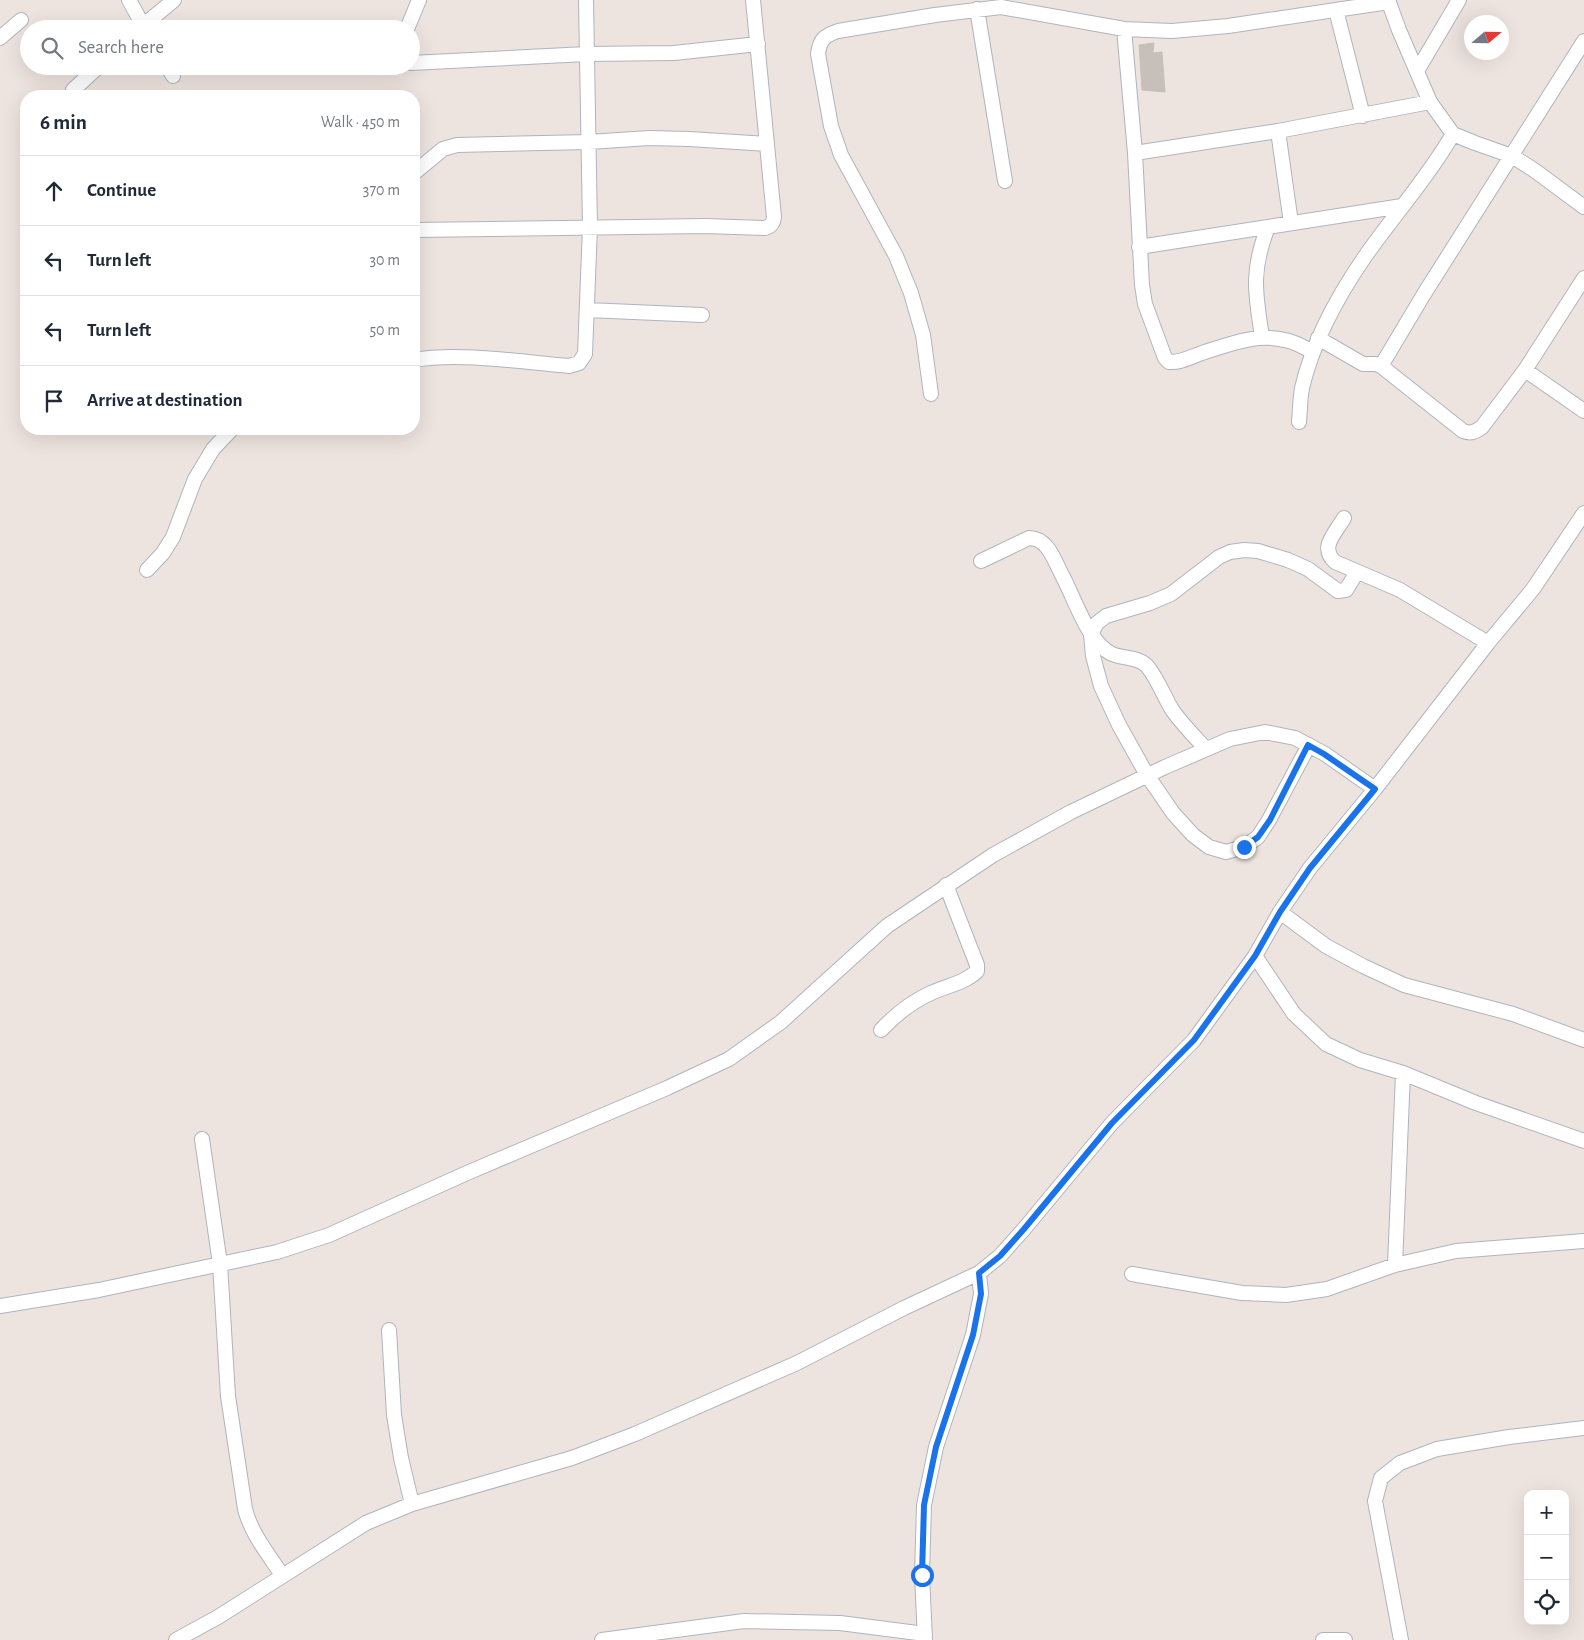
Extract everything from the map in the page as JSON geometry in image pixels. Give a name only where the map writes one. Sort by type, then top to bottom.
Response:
[{"type":"street","points":[[129,0],[138,20]]},
{"type":"street","points":[[151,20],[174,0]]},
{"type":"street","points":[[410,20],[419,0]]},
{"type":"street","points":[[420,359],[467,358],[569,366],[579,363],[585,354],[590,227],[586,0]]},
{"type":"street","points":[[420,230],[704,226],[765,228],[770,226],[773,223],[774,217],[753,0]]},
{"type":"street","points":[[1417,71],[1459,0]]},
{"type":"street","points":[[931,394],[922,335],[911,293],[896,256],[841,155],[831,126],[818,54],[820,44],[827,36],[838,31],[1001,4],[1124,29],[1172,30],[1228,26],[1389,1],[1430,102],[1453,134],[1512,156],[1584,207]]},
{"type":"street","points":[[977,9],[1005,181]]},
{"type":"street","points":[[1336,10],[1363,116]]},
{"type":"street","points":[[0,38],[20,21]]},
{"type":"street","points":[[1124,29],[1136,153],[1142,285],[1145,304],[1165,358],[1168,362],[1179,361],[1230,344],[1262,336],[1291,341],[1313,352]]},
{"type":"street","points":[[1382,366],[1424,294],[1584,41]]},
{"type":"street","points":[[420,63],[586,54],[674,53],[758,44]]},
{"type":"street","points":[[73,90],[89,75]]},
{"type":"street","points":[[1136,153],[1278,132],[1430,102]]},
{"type":"street","points":[[1278,132],[1291,223]]},
{"type":"street","points":[[1299,422],[1302,391],[1318,338],[1365,256],[1432,168],[1453,134]]},
{"type":"street","points":[[420,169],[444,149],[457,145],[589,142],[649,138],[689,138],[767,144]]},
{"type":"street","points":[[1139,247],[1402,206]]},
{"type":"street","points":[[1262,336],[1257,305],[1256,269],[1260,248],[1268,227]]},
{"type":"street","points":[[1318,338],[1363,364],[1382,366],[1463,431],[1470,433],[1482,427],[1525,370],[1584,278]]},
{"type":"street","points":[[587,310],[702,315]]},
{"type":"street","points":[[1525,370],[1584,411]]},
{"type":"street","points":[[147,570],[163,553],[174,537],[195,479],[214,449],[227,435]]},
{"type":"street","points":[[176,1640],[218,1617],[366,1523],[412,1504],[572,1458],[635,1434],[797,1363],[904,1308],[979,1273],[1000,1256],[1024,1229],[1112,1123],[1194,1040],[1255,956],[1280,912],[1310,868],[1533,589],[1584,513]]},
{"type":"street","points":[[1344,518],[1327,548],[1328,556],[1335,562],[1400,590],[1488,643]]},
{"type":"street","points":[[981,561],[1029,538],[1036,538],[1042,541],[1060,571],[1091,634],[1101,646],[1112,654],[1137,660],[1146,665],[1174,713],[1206,749]]},
{"type":"street","points":[[1308,745],[1270,820],[1258,837],[1244,847],[1226,852],[1209,847],[1193,835],[1173,813],[1147,776],[1119,725],[1101,686],[1093,656],[1091,634],[1097,623],[1106,616],[1150,603],[1171,594],[1219,557],[1230,552],[1244,550],[1288,560],[1308,569],[1338,591],[1346,590],[1357,572]]},
{"type":"street","points":[[0,1306],[99,1290],[277,1252],[330,1235],[476,1169],[667,1088],[729,1059],[781,1022],[887,926],[992,856],[1071,812],[1230,739],[1265,732],[1295,738],[1324,754],[1375,789]]},
{"type":"street","points":[[881,1030],[894,1016],[910,1004],[932,992],[966,979],[977,971],[977,965],[946,886]]},
{"type":"street","points":[[1280,912],[1326,946],[1404,985],[1513,1014],[1584,1040]]},
{"type":"street","points":[[1255,956],[1294,1014],[1326,1044],[1360,1060],[1403,1073],[1476,1103],[1584,1141]]},
{"type":"street","points":[[1395,1264],[1403,1073]]},
{"type":"street","points":[[202,1139],[220,1264],[228,1396],[245,1509],[248,1522],[282,1575]]},
{"type":"street","points":[[1132,1274],[1242,1293],[1286,1295],[1327,1289],[1395,1264],[1456,1251],[1584,1241]]},
{"type":"street","points":[[602,1640],[744,1621],[840,1623],[925,1637],[922,1575],[924,1505],[936,1447],[973,1335],[981,1294],[979,1273]]},
{"type":"street","points":[[389,1330],[394,1415],[401,1458],[412,1504]]},
{"type":"street","points":[[1401,1640],[1376,1501],[1381,1478],[1400,1463],[1437,1449],[1509,1437],[1584,1428]]},
{"type":"street","points":[[1323,1640],[1345,1640]]},
{"type":"building","points":[[1154,43],[1153,53],[1162,52],[1165,92],[1142,90],[1139,45]]},
{"type":"route","points":[[922,1575],[924,1505],[936,1447],[973,1335],[981,1294],[979,1273],[1000,1256],[1024,1229],[1112,1123],[1194,1040],[1255,956],[1280,912],[1310,868],[1375,789],[1308,745],[1270,820],[1258,837],[1244,847]]}]
